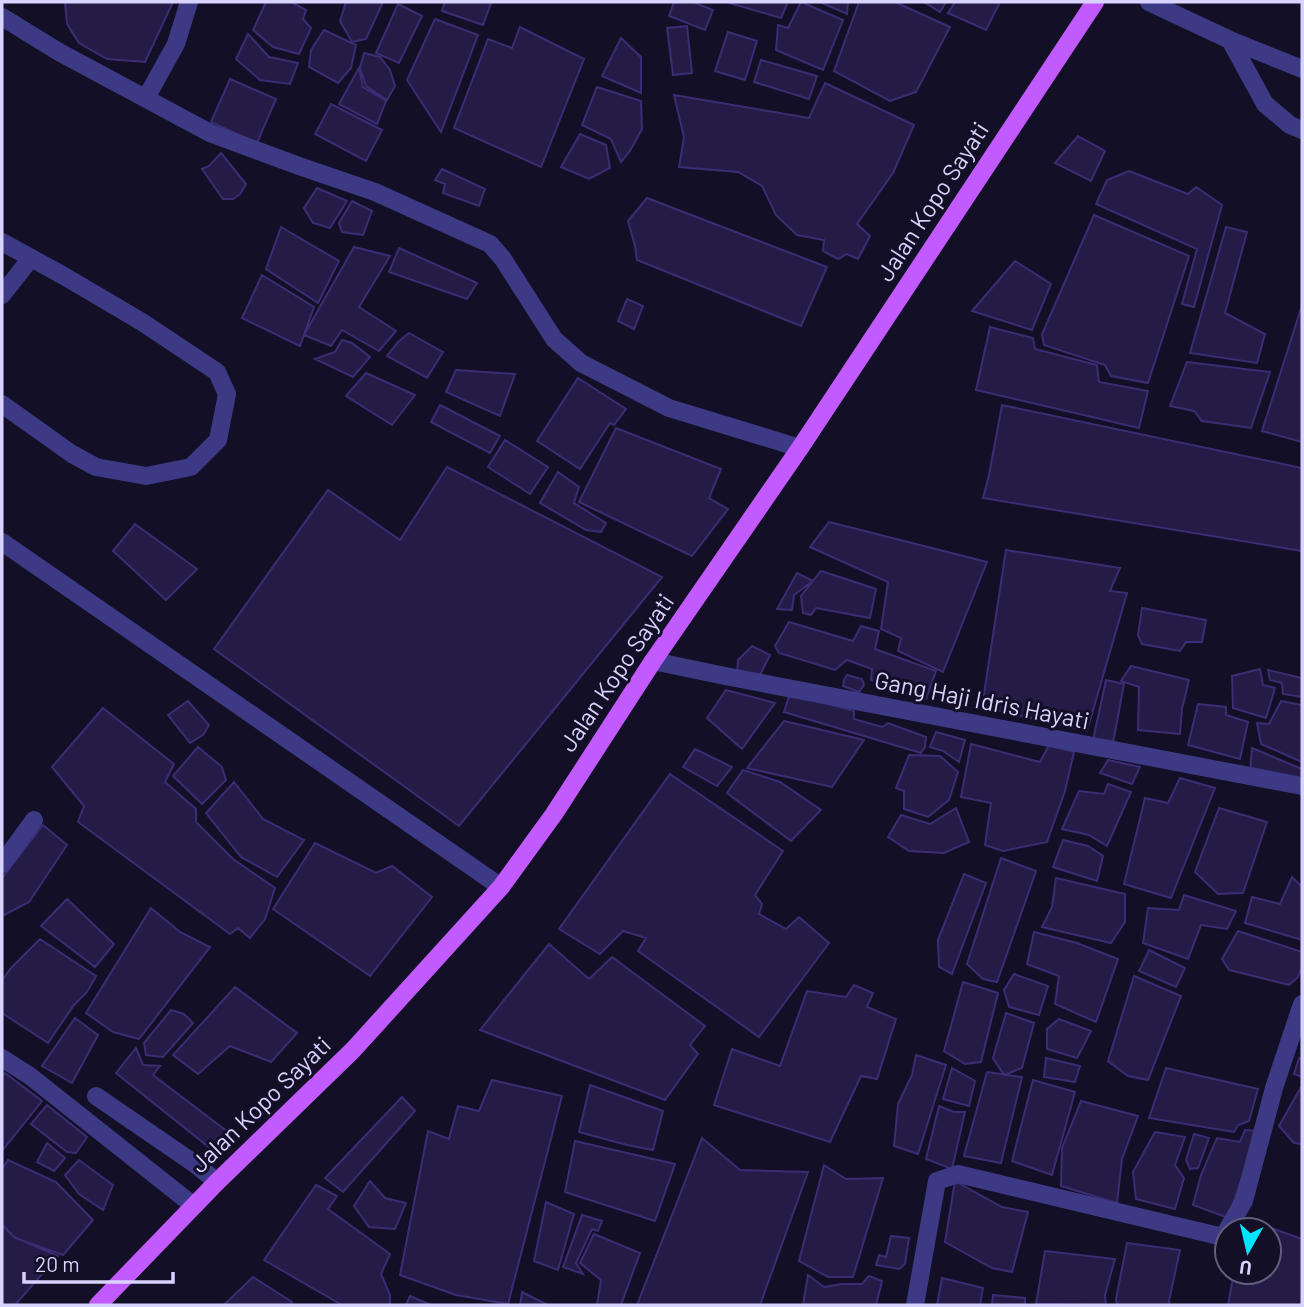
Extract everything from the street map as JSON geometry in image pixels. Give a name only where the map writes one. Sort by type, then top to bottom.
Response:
[{"type":"main road","name":"Jalan Kopo Sayati","points":[[98,1305],[217,1182],[353,1049],[501,887],[554,814],[653,661],[800,448],[1096,2]]},
{"type":"street","points":[[146,98],[176,44],[190,2]]},
{"type":"street","points":[[1149,2],[1230,40],[1302,69]]},
{"type":"street","points":[[2,18],[59,52],[210,133],[375,192],[490,244],[503,259],[554,339],[581,363],[669,408],[800,448]]},
{"type":"street","points":[[1230,40],[1265,104],[1290,125],[1302,130]]},
{"type":"street","points":[[2,242],[142,322],[217,372],[227,394],[218,440],[191,467],[146,476],[96,467],[72,454],[2,404]]},
{"type":"street","points":[[2,295],[31,258]]},
{"type":"street","points":[[2,542],[501,887]]},
{"type":"street","name":"Gang Haji Idris Hayati","points":[[653,661],[1302,786]]},
{"type":"street","points":[[2,864],[33,820]]},
{"type":"street","points":[[915,1305],[937,1181],[958,1174],[1223,1237],[1244,1200],[1274,1088],[1302,1004]]},
{"type":"street","points":[[2,1058],[30,1076],[194,1206]]},
{"type":"street","points":[[96,1096],[217,1182]]},
{"type":"building","points":[[65,2],[173,2],[145,62],[107,59],[79,43],[67,24]]},
{"type":"building","points":[[266,2],[291,2],[306,10],[303,19],[311,28],[299,54],[273,47],[253,30]]},
{"type":"building","points":[[346,2],[383,2],[366,39],[352,42],[340,21]]},
{"type":"building","points":[[445,2],[491,3],[483,25],[442,11]]},
{"type":"building","points":[[674,2],[693,2],[713,10],[705,30],[669,16]]},
{"type":"building","points":[[726,2],[788,2],[781,18]]},
{"type":"building","points":[[801,2],[843,20],[823,70],[776,50],[778,25],[788,28]]},
{"type":"building","points":[[820,2],[848,2],[847,14]]},
{"type":"building","points":[[859,2],[895,2],[950,27],[916,92],[890,101],[834,71]]},
{"type":"building","points":[[924,2],[946,2],[940,12]]},
{"type":"building","points":[[955,2],[1000,2],[986,30],[948,13]]},
{"type":"building","points":[[398,4],[422,16],[399,63],[376,53]]},
{"type":"building","points":[[435,19],[478,35],[441,132],[407,80]]},
{"type":"building","points":[[687,26],[692,73],[673,75],[667,28]]},
{"type":"building","points":[[520,27],[584,59],[541,167],[454,128],[488,39],[512,48]]},
{"type":"building","points":[[324,30],[356,45],[351,68],[338,83],[309,67],[311,50]]},
{"type":"building","points":[[728,32],[757,41],[745,80],[715,71]]},
{"type":"building","points":[[248,34],[269,57],[298,63],[290,84],[260,80],[236,59]]},
{"type":"building","points":[[621,38],[641,57],[641,93],[602,76]]},
{"type":"building","points":[[364,53],[380,57],[390,70],[395,86],[387,100],[366,86],[360,68]]},
{"type":"building","points":[[761,60],[817,76],[809,99],[754,82]]},
{"type":"building","points":[[359,68],[363,87],[386,101],[377,124],[339,104]]},
{"type":"building","points":[[230,79],[276,99],[257,143],[211,122]]},
{"type":"building","points":[[825,83],[914,125],[893,173],[857,224],[870,236],[858,259],[847,254],[838,259],[823,251],[824,240],[797,235],[776,215],[762,186],[738,172],[679,167],[684,137],[674,95],[809,118]]},
{"type":"building","points":[[597,87],[641,101],[642,129],[621,162],[611,139],[582,125]]},
{"type":"building","points":[[331,104],[382,130],[366,161],[315,134]]},
{"type":"building","points":[[580,134],[606,145],[610,168],[589,179],[561,167]]},
{"type":"building","points":[[1078,136],[1105,151],[1091,181],[1055,163]]},
{"type":"building","points":[[221,153],[246,184],[233,199],[223,199],[202,169],[209,166]]},
{"type":"building","points":[[442,169],[485,189],[479,206],[443,193],[445,184],[435,180]]},
{"type":"building","points":[[1129,171],[1188,194],[1196,187],[1222,205],[1194,307],[1182,304],[1197,249],[1096,204],[1107,180]]},
{"type":"building","points":[[317,188],[347,201],[330,228],[313,223],[304,208]]},
{"type":"building","points":[[647,198],[827,267],[801,326],[637,260],[628,221]]},
{"type":"building","points":[[352,201],[372,211],[363,235],[342,232],[339,223]]},
{"type":"building","points":[[1094,215],[1189,256],[1148,383],[1111,376],[1105,365],[1044,345],[1042,334]]},
{"type":"building","points":[[281,227],[339,261],[318,303],[266,269]]},
{"type":"building","points":[[1226,227],[1247,232],[1225,313],[1265,334],[1257,363],[1190,353]]},
{"type":"building","points":[[354,247],[390,256],[359,307],[396,331],[379,351],[342,330],[331,346],[304,335]]},
{"type":"building","points":[[399,248],[477,283],[467,299],[389,272]]},
{"type":"building","points":[[1015,261],[1051,284],[1032,330],[972,311]]},
{"type":"building","points":[[262,275],[314,307],[300,346],[242,318]]},
{"type":"building","points":[[627,299],[643,306],[634,329],[618,321]]},
{"type":"building","points":[[1302,305],[1302,442],[1262,431]]},
{"type":"building","points":[[990,327],[1033,338],[1035,349],[1097,365],[1099,382],[1148,391],[1139,428],[976,390]]},
{"type":"building","points":[[409,333],[443,352],[427,378],[387,356]]},
{"type":"building","points":[[342,340],[352,343],[370,357],[353,377],[315,359],[335,352]]},
{"type":"building","points":[[1187,362],[1270,372],[1251,428],[1202,421],[1194,411],[1170,406]]},
{"type":"building","points":[[456,370],[515,374],[500,416],[446,392]]},
{"type":"building","points":[[366,373],[415,395],[392,425],[346,396]]},
{"type":"building","points":[[578,378],[626,409],[614,425],[610,423],[580,469],[537,441]]},
{"type":"building","points":[[440,405],[500,436],[490,453],[431,422]]},
{"type":"building","points":[[1002,405],[1302,468],[1302,551],[983,498]]},
{"type":"building","points":[[616,428],[721,469],[709,498],[728,509],[692,556],[579,502]]},
{"type":"building","points":[[505,440],[548,467],[530,494],[488,467]]},
{"type":"building","points":[[447,467],[662,577],[459,826],[214,649],[328,490],[400,540]]},
{"type":"building","points":[[558,472],[579,487],[574,503],[606,523],[601,532],[586,530],[540,503]]},
{"type":"building","points":[[829,522],[987,562],[943,672],[898,651],[901,638],[881,629],[888,582],[810,547]]},
{"type":"building","points":[[135,524],[197,569],[166,600],[113,551]]},
{"type":"building","points":[[1006,550],[1120,568],[1110,591],[1127,593],[1087,731],[982,707]]},
{"type":"building","points":[[821,571],[876,589],[870,618],[816,608],[811,615],[803,613],[801,596]]},
{"type":"building","points":[[797,573],[813,581],[794,595],[792,610],[777,609]]},
{"type":"building","points":[[1142,608],[1206,620],[1202,642],[1186,642],[1180,651],[1142,644],[1138,635]]},
{"type":"building","points":[[789,622],[853,641],[861,626],[879,631],[875,649],[936,671],[926,699],[871,680],[872,669],[847,660],[835,670],[779,653],[775,646]]},
{"type":"building","points":[[752,646],[770,655],[758,679],[737,676],[738,660]]},
{"type":"building","points":[[1131,666],[1189,680],[1182,709],[1180,734],[1138,730],[1139,687],[1121,681]]},
{"type":"building","points":[[1260,669],[1263,685],[1275,688],[1266,718],[1233,708],[1232,676]]},
{"type":"building","points":[[1268,670],[1302,678],[1302,697],[1283,694],[1282,683],[1270,680]]},
{"type":"building","points":[[847,675],[862,679],[864,685],[859,692],[843,686]]},
{"type":"building","points":[[1106,680],[1124,684],[1113,743],[1093,740]]},
{"type":"building","points":[[726,690],[775,703],[742,749],[707,718]]},
{"type":"building","points":[[790,693],[854,711],[854,719],[882,727],[888,723],[926,737],[925,747],[921,753],[784,712]]},
{"type":"building","points":[[188,701],[209,725],[203,735],[190,743],[168,715]]},
{"type":"building","points":[[1281,701],[1302,705],[1302,762],[1261,744],[1257,723],[1269,724]]},
{"type":"building","points":[[1198,704],[1226,707],[1226,715],[1248,722],[1240,759],[1188,745]]},
{"type":"building","points":[[103,708],[174,764],[165,782],[196,809],[196,822],[233,859],[275,888],[265,919],[250,938],[238,928],[230,934],[78,822],[84,806],[52,767]]},
{"type":"building","points":[[784,721],[864,740],[832,787],[747,768]]},
{"type":"building","points":[[936,732],[965,740],[959,762],[943,751],[930,747]]},
{"type":"building","points":[[971,744],[1040,762],[1049,745],[1074,752],[1065,791],[1047,842],[1003,851],[985,845],[991,803],[961,797]]},
{"type":"building","points":[[198,747],[222,767],[226,780],[202,804],[173,776]]},
{"type":"building","points":[[1252,748],[1302,769],[1302,784],[1250,772]]},
{"type":"building","points":[[695,749],[732,767],[717,786],[683,767]]},
{"type":"building","points":[[909,755],[940,756],[958,772],[949,800],[928,817],[904,809],[904,791],[896,788]]},
{"type":"building","points":[[1108,760],[1140,767],[1132,784],[1100,773]]},
{"type":"building","points":[[743,770],[780,782],[821,810],[791,841],[727,793]]},
{"type":"building","points":[[670,774],[783,851],[755,895],[762,904],[759,914],[786,929],[799,917],[829,943],[759,1037],[638,951],[646,938],[623,931],[600,954],[559,929]]},
{"type":"building","points":[[1180,778],[1215,788],[1171,898],[1124,884],[1145,798],[1168,803]]},
{"type":"building","points":[[234,782],[263,819],[304,840],[277,877],[241,857],[206,813]]},
{"type":"building","points":[[1108,784],[1131,792],[1107,846],[1089,835],[1062,829],[1079,791],[1104,794]]},
{"type":"building","points":[[956,808],[969,842],[944,853],[909,851],[888,837],[901,815],[930,824]]},
{"type":"building","points":[[1219,808],[1267,822],[1243,893],[1218,894],[1195,872]]},
{"type":"building","points":[[43,825],[67,845],[29,902],[2,916],[2,878]]},
{"type":"building","points":[[1063,840],[1088,846],[1103,856],[1097,881],[1053,867]]},
{"type":"building","points":[[315,843],[376,873],[392,866],[432,897],[370,976],[273,909]]},
{"type":"building","points":[[1001,858],[1036,871],[997,982],[983,979],[967,964]]},
{"type":"building","points":[[964,874],[986,883],[952,974],[939,967],[938,940]]},
{"type":"building","points":[[1292,877],[1302,887],[1302,940],[1245,923],[1252,897],[1280,904]]},
{"type":"building","points":[[1056,878],[1125,894],[1125,922],[1111,943],[1042,927],[1052,907]]},
{"type":"building","points":[[1184,895],[1236,911],[1227,929],[1201,925],[1188,959],[1143,943],[1148,908],[1179,910]]},
{"type":"building","points":[[67,899],[114,944],[95,967],[41,926]]},
{"type":"building","points":[[151,908],[180,932],[210,947],[139,1039],[113,1032],[86,1013]]},
{"type":"building","points":[[1238,931],[1302,952],[1302,967],[1298,977],[1289,985],[1229,970],[1222,959]]},
{"type":"building","points":[[1034,932],[1077,943],[1118,959],[1096,1022],[1055,1004],[1059,976],[1027,964]]},
{"type":"building","points":[[40,939],[96,976],[48,1043],[2,1013],[2,980]]},
{"type":"building","points":[[549,944],[589,979],[612,957],[705,1026],[690,1045],[698,1054],[665,1100],[480,1030]]},
{"type":"building","points":[[1149,950],[1185,968],[1176,987],[1139,971]]},
{"type":"building","points":[[1014,974],[1048,986],[1039,1015],[1009,1007],[1004,990]]},
{"type":"building","points":[[1134,976],[1181,996],[1148,1080],[1128,1076],[1108,1061]]},
{"type":"building","points":[[963,982],[998,993],[981,1062],[965,1064],[944,1051]]},
{"type":"building","points":[[854,985],[873,993],[867,1007],[896,1019],[877,1079],[861,1076],[830,1142],[714,1105],[732,1049],[780,1066],[807,991],[846,997]]},
{"type":"building","points":[[235,987],[297,1033],[271,1062],[230,1046],[198,1074],[173,1055]]},
{"type":"building","points":[[171,1010],[184,1014],[193,1023],[163,1057],[146,1055],[144,1043]]},
{"type":"building","points":[[1006,1013],[1034,1023],[1022,1068],[1004,1075],[993,1058]]},
{"type":"building","points":[[75,1018],[98,1035],[72,1083],[42,1066]]},
{"type":"building","points":[[1059,1019],[1091,1031],[1077,1058],[1047,1049],[1047,1029]]},
{"type":"building","points":[[136,1048],[143,1065],[160,1066],[153,1075],[232,1135],[225,1147],[215,1152],[116,1073]]},
{"type":"building","points":[[916,1055],[946,1065],[918,1154],[894,1146],[898,1104],[912,1075]]},
{"type":"building","points":[[1046,1058],[1080,1066],[1075,1082],[1044,1077]]},
{"type":"building","points":[[1299,1058],[1302,1060],[1302,1077],[1294,1074]]},
{"type":"building","points":[[952,1068],[975,1081],[969,1106],[943,1099]]},
{"type":"building","points":[[1166,1068],[1258,1089],[1249,1121],[1238,1125],[1234,1132],[1149,1118]]},
{"type":"building","points":[[987,1072],[1022,1077],[1001,1163],[964,1156]]},
{"type":"building","points":[[5,1073],[42,1101],[2,1151],[2,1076]]},
{"type":"building","points":[[492,1080],[562,1096],[508,1304],[456,1295],[400,1275],[428,1131],[449,1139],[458,1106],[479,1111]]},
{"type":"building","points":[[1033,1080],[1075,1092],[1052,1175],[1012,1161]]},
{"type":"building","points":[[590,1085],[663,1111],[653,1150],[579,1132]]},
{"type":"building","points":[[1301,1087],[1302,1144],[1294,1143],[1279,1126]]},
{"type":"building","points":[[402,1097],[415,1111],[343,1192],[325,1178]]},
{"type":"building","points":[[1081,1101],[1138,1116],[1122,1159],[1117,1203],[1061,1186],[1062,1148]]},
{"type":"building","points":[[47,1105],[87,1137],[76,1153],[67,1152],[31,1124]]},
{"type":"building","points":[[939,1106],[954,1112],[965,1112],[952,1169],[926,1159]]},
{"type":"building","points":[[1245,1130],[1258,1131],[1229,1216],[1193,1205],[1201,1175],[1217,1138],[1240,1142]]},
{"type":"building","points":[[1155,1132],[1185,1137],[1175,1165],[1184,1178],[1175,1209],[1136,1199],[1133,1172]]},
{"type":"building","points":[[1194,1134],[1209,1138],[1198,1168],[1190,1169],[1186,1160]]},
{"type":"building","points":[[702,1138],[740,1170],[808,1172],[760,1305],[637,1305]]},
{"type":"building","points":[[575,1141],[675,1164],[655,1221],[565,1192]]},
{"type":"building","points":[[47,1143],[65,1158],[54,1171],[37,1162]]},
{"type":"building","points":[[8,1160],[56,1182],[93,1220],[63,1255],[15,1238],[2,1224],[2,1169]]},
{"type":"building","points":[[79,1160],[113,1185],[103,1210],[79,1194],[65,1175]]},
{"type":"building","points":[[824,1165],[846,1179],[883,1178],[853,1277],[828,1277],[799,1261]]},
{"type":"building","points":[[370,1181],[385,1198],[406,1203],[395,1229],[369,1227],[354,1206]]},
{"type":"building","points":[[955,1181],[1002,1207],[1028,1212],[1012,1272],[992,1268],[945,1242]]},
{"type":"building","points":[[316,1185],[337,1196],[328,1209],[390,1254],[381,1274],[390,1295],[390,1305],[342,1305],[264,1260]]},
{"type":"building","points":[[546,1202],[574,1214],[558,1270],[534,1261]]},
{"type":"building","points":[[582,1215],[602,1221],[598,1231],[592,1229],[576,1263],[583,1274],[563,1267]]},
{"type":"building","points":[[2,1225],[14,1237],[58,1256],[15,1305],[2,1305]]},
{"type":"building","points":[[1283,1232],[1302,1239],[1302,1305],[1228,1305],[1231,1286],[1283,1286]]},
{"type":"building","points":[[594,1234],[640,1253],[621,1305],[597,1305],[601,1280],[580,1263]]},
{"type":"building","points":[[891,1236],[909,1238],[905,1264],[899,1269],[876,1265],[879,1255],[886,1257]]},
{"type":"building","points":[[1127,1243],[1180,1250],[1170,1305],[1117,1305]]},
{"type":"building","points":[[1045,1251],[1115,1259],[1105,1295],[1106,1305],[1036,1304]]},
{"type":"building","points":[[808,1275],[824,1287],[862,1284],[869,1276],[882,1281],[876,1305],[803,1305]]},
{"type":"building","points":[[253,1277],[292,1302],[290,1305],[224,1305]]},
{"type":"building","points":[[942,1278],[983,1288],[980,1305],[937,1305]]},
{"type":"building","points":[[522,1292],[548,1305],[520,1305]]},
{"type":"building","points":[[993,1295],[1025,1298],[1025,1305],[992,1305]]},
{"type":"building","points":[[410,1296],[431,1305],[406,1305]]}]
